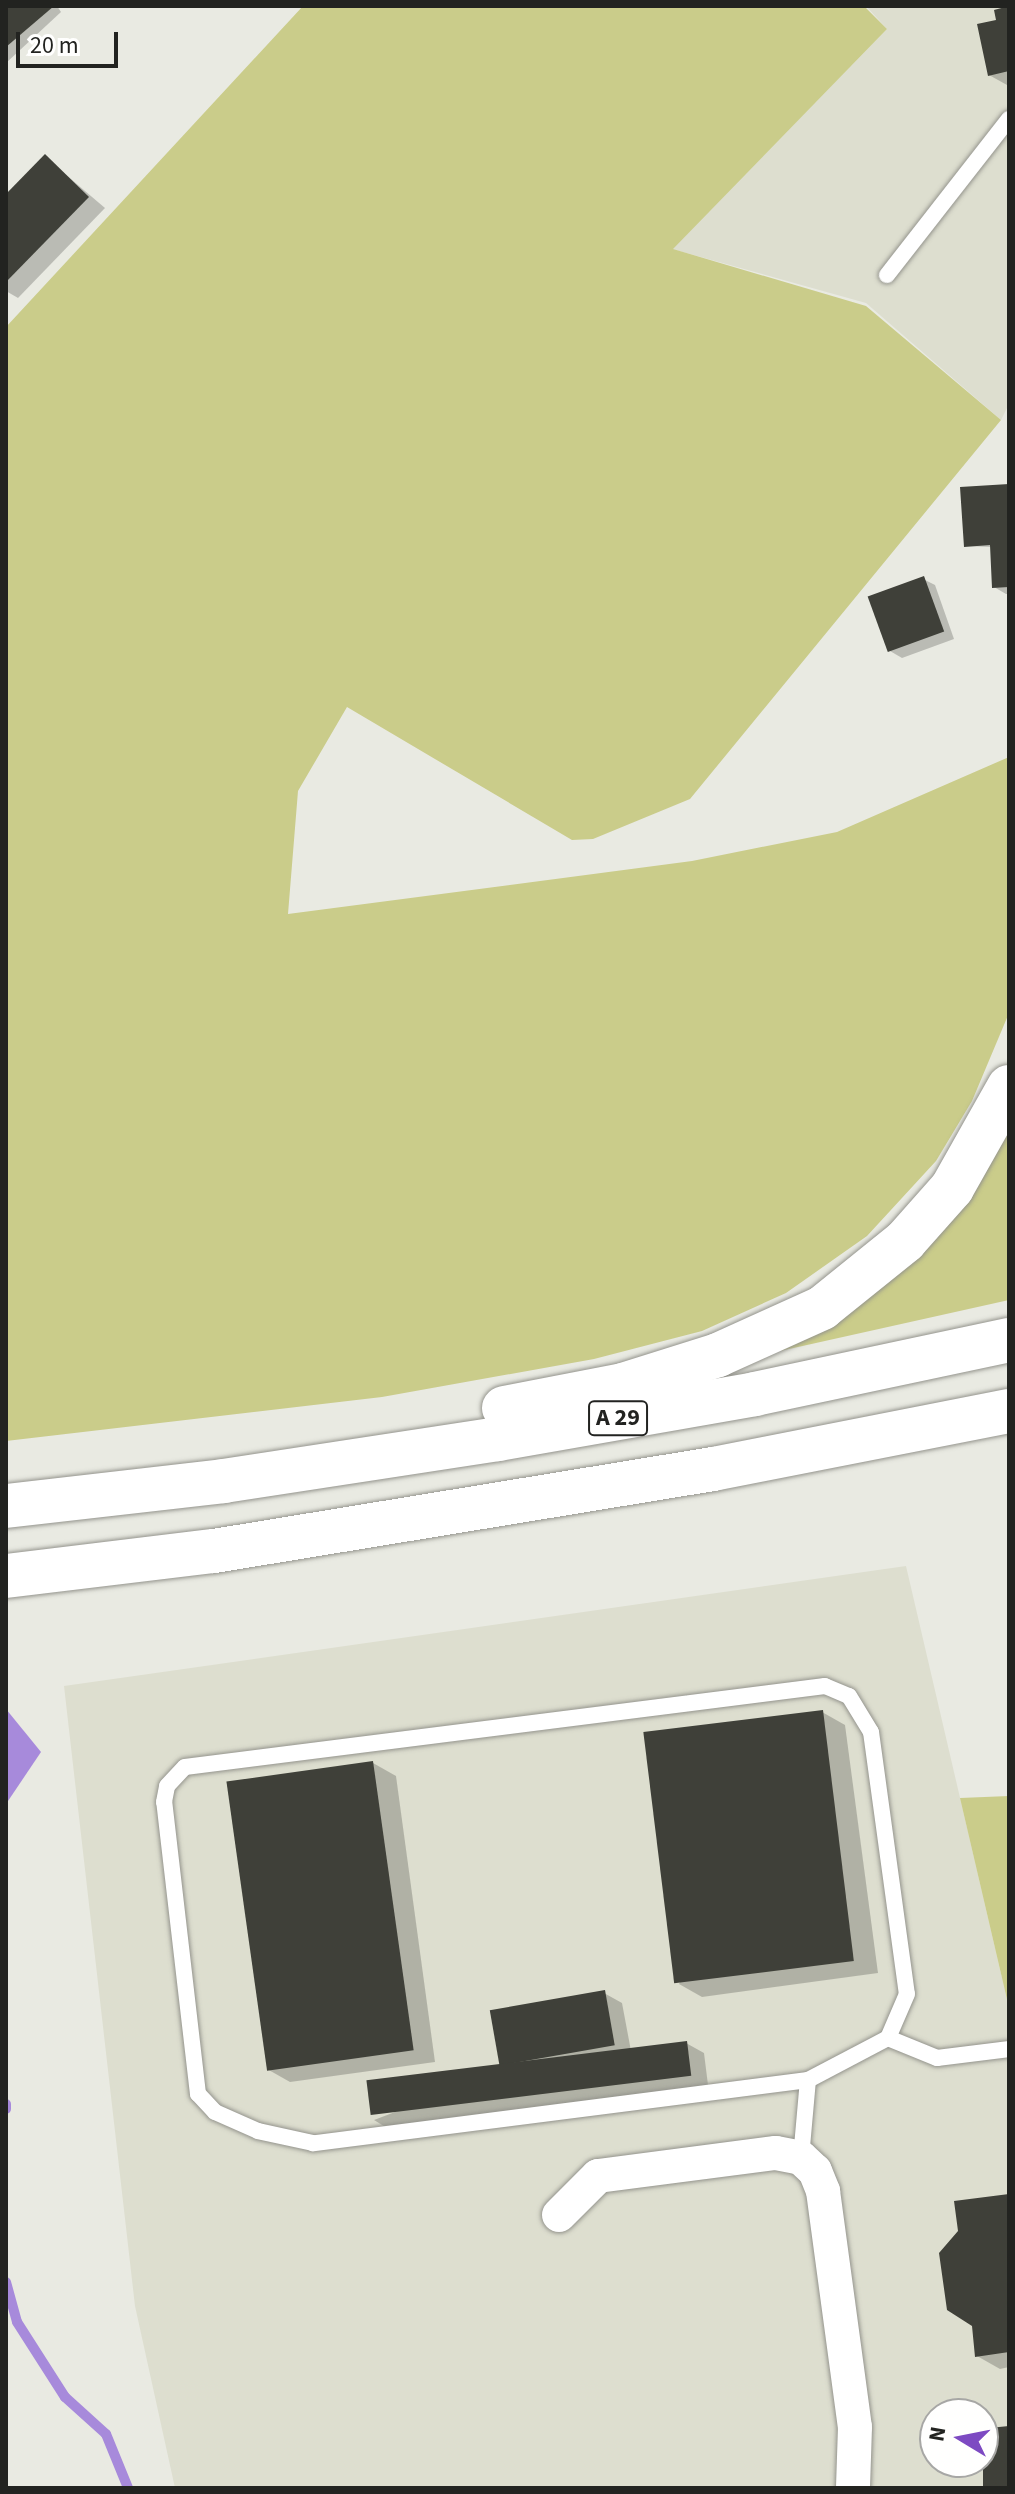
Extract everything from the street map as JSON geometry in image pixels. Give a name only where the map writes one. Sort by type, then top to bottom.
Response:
[{"type":"highway","points":[[224,1481],[269,1446],[623,1385],[780,1330],[822,1308],[905,1241],[958,1178],[1009,1087]]},
{"type":"highway","name":"A 29","points":[[6,1506],[224,1481],[740,1397],[1009,1340]]},
{"type":"highway","points":[[6,1576],[261,1543],[713,1469],[1009,1411]]},
{"type":"street","points":[[559,2215],[598,2176],[776,2153],[801,2158],[815,2171],[823,2191],[855,2427],[853,2488]]},
{"type":"lane","points":[[887,275],[1009,119]]},
{"type":"lane","points":[[825,1686],[849,1696],[871,1732],[907,1994],[888,2038],[808,2080],[313,2143],[258,2131],[215,2112],[198,2094],[164,1802],[167,1786],[185,1767],[825,1686]]},
{"type":"lane","points":[[888,2038],[937,2058],[1009,2049]]},
{"type":"lane","points":[[801,2158],[808,2080]]},
{"type":"shaded area","points":[[866,6],[1009,6],[1009,404],[1001,420],[866,303],[672,249],[887,29]]},
{"type":"shaded area","points":[[906,1566],[1009,2008],[1009,2488],[175,2488],[135,2306],[64,1686]]},
{"type":"shaded area","points":[[6,1709],[41,1752],[6,1804]]},
{"type":"green space","points":[[303,6],[864,6],[887,29],[673,249],[866,306],[1001,420],[690,799],[593,839],[572,840],[347,707],[298,791],[288,914],[692,861],[837,832],[1009,757],[1009,1013],[972,1101],[936,1161],[867,1236],[786,1293],[702,1331],[594,1359],[382,1397],[6,1441],[6,327]]},
{"type":"green space","points":[[1009,1113],[1009,1300],[780,1351]]},
{"type":"green space","points":[[1009,1796],[1009,2008],[960,1798]]},
{"type":"building","points":[[6,6],[54,6],[6,47]]},
{"type":"building","points":[[1009,6],[1009,71],[988,76],[977,24],[996,20],[994,10]]},
{"type":"building","points":[[45,154],[89,197],[6,282],[6,194]]},
{"type":"building","points":[[1009,484],[1009,587],[992,588],[990,545],[964,547],[960,487]]},
{"type":"building","points":[[924,576],[944,631],[888,652],[868,597]]},
{"type":"building","points":[[823,1710],[854,1961],[674,1983],[643,1732]]},
{"type":"building","points":[[373,1761],[414,2050],[267,2071],[226,1782]]},
{"type":"building","points":[[605,1990],[615,2045],[500,2065],[490,2010]]},
{"type":"building","points":[[687,2041],[691,2076],[371,2115],[366,2080]]},
{"type":"building","points":[[1009,2194],[1009,2352],[975,2357],[972,2326],[947,2310],[939,2253],[958,2231],[954,2201]]},
{"type":"building","points":[[1009,2426],[1009,2488],[983,2488],[983,2478],[999,2478],[999,2427]]},
{"type":"waterway","points":[[6,2104],[6,2109]]},
{"type":"waterway","points":[[6,2282],[17,2322],[65,2397],[106,2434],[128,2488]]}]
